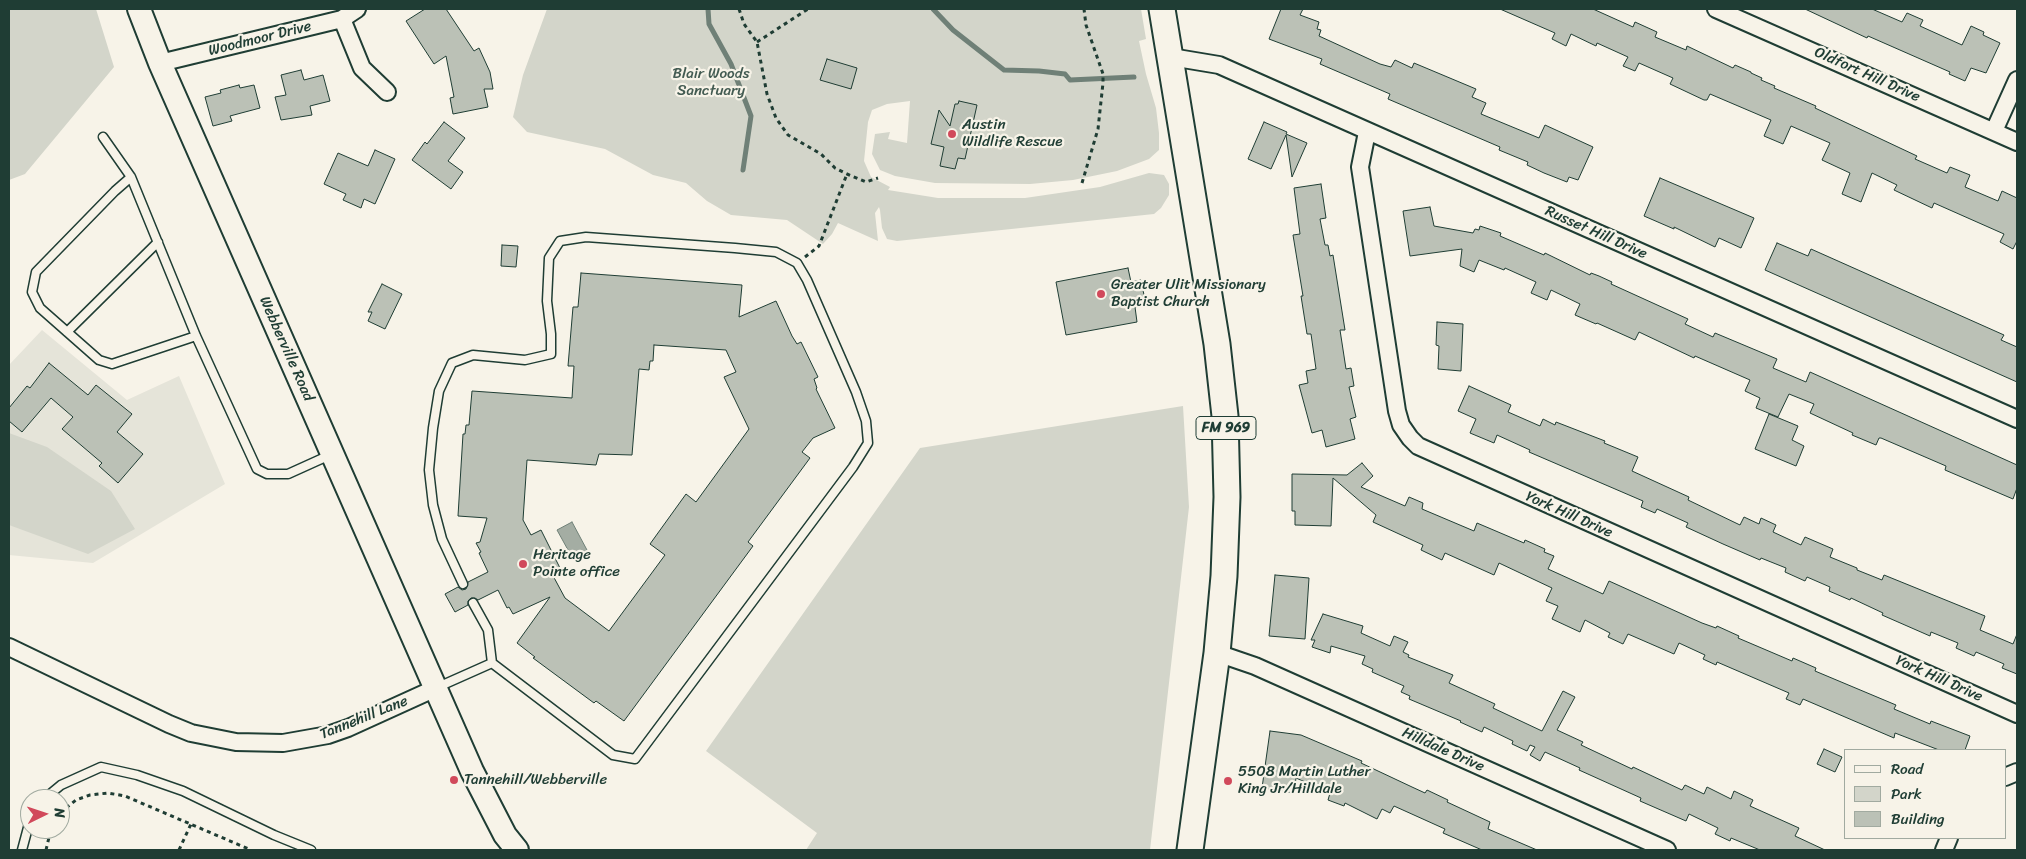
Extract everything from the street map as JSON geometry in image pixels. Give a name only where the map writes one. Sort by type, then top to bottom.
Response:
[{"type":"main road","name":"FM 969","points":[[1162,9],[1216,334],[1225,416],[1227,497],[1224,576],[1217,653],[1190,850]]},
{"type":"street","name":"Webberville Road","points":[[139,9],[160,63],[436,688]]},
{"type":"street","name":"Woodmoor Drive","points":[[160,63],[342,19],[356,9]]},
{"type":"street","name":"Oldfort Hill Drive","points":[[1716,9],[2017,142]]},
{"type":"street","points":[[342,19],[362,68],[387,92]]},
{"type":"street","name":"Russet Hill Drive","points":[[1171,57],[1219,66],[2017,419]]},
{"type":"street","points":[[1994,131],[2017,80]]},
{"type":"street","name":"York Hill Drive","points":[[1367,132],[1360,167],[1397,411],[1401,425],[1418,446],[2017,714]]},
{"type":"street","name":"Tannehill Lane","points":[[9,647],[169,724],[192,733],[236,742],[283,743],[328,735],[348,728],[436,688]]},
{"type":"street","name":"Hilldale Drive","points":[[1217,653],[1255,666],[1667,850]]},
{"type":"street","points":[[436,688],[485,797],[514,849]]},
{"type":"lane","points":[[103,137],[131,178],[196,336],[257,469],[267,474],[288,474],[332,454]]},
{"type":"lane","points":[[131,178],[115,191],[36,272],[32,292],[40,308],[99,360],[112,364],[196,336]]},
{"type":"lane","points":[[464,584],[442,539],[433,505],[429,470],[439,391],[452,363],[473,355],[525,360],[551,354],[551,334],[547,301],[549,258],[560,241],[586,237],[776,252],[796,264],[807,280],[856,392],[866,421],[868,443],[853,467],[635,759],[613,755],[492,663],[488,630],[473,603]]},
{"type":"lane","points":[[67,332],[158,242]]},
{"type":"lane","points":[[436,688],[492,663]]},
{"type":"lane","points":[[56,789],[101,767],[137,775],[183,791],[274,835],[311,850]]},
{"type":"path","points":[[739,9],[744,24],[758,42],[767,94],[776,118],[788,135],[821,154],[835,168],[847,174],[866,182],[878,178]]},
{"type":"path","points":[[758,42],[779,26],[808,9]]},
{"type":"path","points":[[1082,183],[1098,129],[1103,74],[1086,25],[1084,9]]},
{"type":"path","points":[[796,264],[819,246],[847,174]]},
{"type":"path","points":[[70,805],[76,800],[90,795],[108,793],[125,796],[251,850]]},
{"type":"path","points":[[180,850],[191,824]]},
{"type":"shaded area","points":[[42,330],[127,400],[179,376],[225,484],[93,563],[9,555],[9,365]]},
{"type":"shaded area","points":[[572,522],[587,550],[569,560],[565,552],[568,550],[557,530]]},
{"type":"green space","points":[[9,9],[96,9],[114,67],[25,174],[9,180]]},
{"type":"green space","name":"Blair Woods Sanctuary","points":[[547,9],[1141,9],[1146,39],[1139,41],[1156,108],[1159,133],[1159,150],[1149,159],[1117,171],[1073,180],[1030,184],[935,183],[895,176],[880,170],[872,154],[875,134],[890,132],[888,139],[907,143],[910,101],[887,104],[872,110],[868,122],[864,161],[871,177],[890,187],[888,190],[938,198],[1025,198],[1100,187],[1149,173],[1164,175],[1169,184],[1169,195],[1161,208],[1154,214],[897,241],[887,239],[882,228],[879,207],[875,213],[878,241],[838,223],[832,234],[823,244],[787,220],[731,215],[707,201],[686,183],[653,175],[605,149],[527,132],[513,117],[523,75]]},
{"type":"green space","points":[[1183,406],[1189,507],[1150,850],[806,850],[817,833],[706,751],[920,448]]},
{"type":"green space","points":[[9,433],[47,447],[111,491],[135,529],[88,554],[9,525]]},
{"type":"building","points":[[425,9],[446,9],[474,51],[479,48],[490,72],[493,89],[484,89],[488,107],[453,114],[450,98],[454,97],[446,56],[434,64],[406,21]]},
{"type":"building","points":[[1281,9],[1303,9],[1300,15],[1319,22],[1317,29],[1321,30],[1319,36],[1380,64],[1391,67],[1395,60],[1412,68],[1414,63],[1476,89],[1472,97],[1486,103],[1481,114],[1539,138],[1545,125],[1593,147],[1578,180],[1569,177],[1567,182],[1544,173],[1527,165],[1528,162],[1499,150],[1500,147],[1388,99],[1390,94],[1320,64],[1322,59],[1269,39]]},
{"type":"building","points":[[1500,9],[1593,9],[1633,27],[1635,22],[1657,32],[1655,37],[1686,50],[1687,46],[1733,68],[1735,65],[1751,72],[1762,78],[1761,80],[1775,86],[1774,88],[1816,106],[1815,108],[1917,156],[1915,159],[1947,173],[1950,167],[1970,175],[1965,187],[1998,201],[2002,191],[2017,198],[2017,241],[2013,249],[2000,242],[2004,234],[1934,203],[1932,208],[1894,190],[1897,185],[1872,173],[1861,202],[1842,194],[1850,173],[1822,160],[1830,143],[1791,126],[1783,144],[1764,136],[1771,120],[1710,94],[1707,100],[1704,100],[1670,84],[1673,78],[1639,63],[1635,71],[1623,66],[1628,57],[1597,43],[1596,46],[1571,34],[1566,46],[1552,39],[1555,33]]},
{"type":"building","points":[[1805,9],[1872,9],[1902,22],[1907,13],[1923,20],[1920,26],[1962,45],[1971,26],[1984,32],[1983,35],[2000,43],[1986,73],[1971,68],[1965,81],[1949,74],[1950,72],[1868,36],[1867,38]]},
{"type":"building","points":[[827,59],[857,68],[851,89],[820,80]]},
{"type":"building","points":[[301,70],[304,80],[323,75],[330,101],[310,106],[312,115],[281,120],[275,97],[286,95],[281,75]]},
{"type":"building","points":[[239,85],[240,88],[254,85],[260,108],[230,116],[232,121],[213,126],[205,97],[221,93],[220,90]]},
{"type":"building","name":"Austin Wildlife Rescue","points":[[959,101],[977,105],[965,159],[958,158],[955,169],[940,166],[944,147],[931,144],[939,110],[950,126],[955,104],[958,104]]},
{"type":"building","points":[[444,122],[465,138],[448,161],[463,172],[451,189],[412,160],[425,142],[427,144]]},
{"type":"building","points":[[1264,122],[1307,143],[1292,177],[1286,135],[1271,169],[1248,159]]},
{"type":"building","points":[[375,150],[395,159],[375,204],[364,199],[361,208],[343,200],[346,194],[324,184],[338,153],[368,166]]},
{"type":"building","points":[[1660,178],[1754,218],[1741,248],[1719,238],[1715,247],[1674,227],[1674,229],[1644,216]]},
{"type":"building","points":[[1321,184],[1326,218],[1320,219],[1325,245],[1328,245],[1330,256],[1333,255],[1345,330],[1340,330],[1346,369],[1351,368],[1354,386],[1349,387],[1356,417],[1350,419],[1355,439],[1326,447],[1322,430],[1312,433],[1299,385],[1308,383],[1306,371],[1316,369],[1311,334],[1307,334],[1293,235],[1300,234],[1294,188]]},
{"type":"building","points":[[1430,207],[1434,226],[1473,233],[1475,229],[1479,230],[1480,226],[1501,233],[1500,236],[1544,255],[1545,253],[1590,275],[1591,273],[1599,276],[1612,282],[1611,284],[1688,319],[1685,324],[1713,337],[1715,333],[1777,359],[1773,368],[1806,382],[1810,372],[2017,465],[2017,488],[2013,499],[1945,470],[1946,466],[1881,438],[1879,438],[1876,445],[1852,435],[1853,433],[1810,413],[1814,404],[1789,394],[1778,417],[1756,408],[1760,398],[1745,391],[1750,380],[1695,356],[1694,358],[1639,332],[1635,340],[1575,315],[1580,304],[1551,290],[1547,300],[1531,293],[1536,282],[1505,268],[1504,270],[1479,260],[1474,272],[1460,266],[1462,249],[1410,256],[1403,211]]},
{"type":"building","points":[[1777,243],[1808,256],[1811,249],[2004,335],[2001,340],[2017,347],[2017,382],[1765,270]]},
{"type":"building","points":[[502,245],[518,246],[516,267],[501,266]]},
{"type":"building","name":"Greater Ulit Missionary Baptist Church","points":[[1128,268],[1131,282],[1141,280],[1146,305],[1135,307],[1137,322],[1066,335],[1056,282]]},
{"type":"building","points":[[581,273],[742,285],[739,317],[776,301],[792,336],[797,344],[801,342],[818,377],[814,379],[816,389],[835,428],[813,438],[802,452],[810,458],[748,542],[753,546],[624,721],[596,701],[594,703],[533,658],[535,657],[517,643],[550,597],[513,614],[509,607],[507,608],[498,590],[478,600],[471,598],[468,601],[468,605],[455,612],[445,594],[458,587],[462,590],[466,589],[468,582],[488,572],[476,543],[480,542],[487,518],[458,516],[463,434],[465,434],[466,425],[469,425],[472,391],[572,398],[574,366],[568,366],[573,307],[578,307]],"holes":[[[654,345],[726,350],[736,372],[724,377],[749,429],[696,502],[686,494],[650,544],[665,555],[609,631],[565,598],[551,572],[560,568],[541,530],[531,535],[523,520],[527,460],[596,465],[599,454],[632,455],[639,369],[649,370],[650,361],[653,361]]]},
{"type":"building","points":[[382,284],[402,294],[385,329],[368,321],[372,312],[368,312]]},
{"type":"building","points":[[1437,322],[1463,324],[1461,371],[1438,369]]},
{"type":"building","points":[[49,363],[88,395],[96,385],[132,414],[117,432],[143,454],[118,483],[99,466],[102,463],[62,429],[73,417],[51,398],[22,432],[9,421],[9,408],[27,386],[30,388]]},
{"type":"building","points":[[1469,386],[1511,405],[1508,412],[1540,426],[1543,419],[1555,425],[1556,422],[1605,441],[1604,443],[1638,457],[1632,471],[1689,497],[1688,500],[1740,525],[1744,517],[1759,524],[1761,518],[1776,525],[1773,532],[1801,545],[1805,537],[1833,549],[1830,557],[1857,568],[1857,570],[1882,580],[1884,575],[1985,616],[1980,630],[2013,644],[2017,634],[2017,674],[2002,668],[2004,664],[1976,652],[1974,656],[1956,648],[1958,643],[1931,632],[1930,636],[1882,615],[1883,613],[1851,598],[1850,600],[1829,591],[1830,587],[1807,577],[1805,581],[1785,572],[1786,568],[1761,558],[1760,560],[1723,544],[1686,527],[1688,523],[1657,509],[1655,513],[1641,507],[1643,501],[1529,452],[1530,450],[1497,435],[1494,443],[1470,433],[1476,419],[1458,411]]},
{"type":"building","points":[[1769,414],[1798,426],[1792,440],[1804,446],[1796,466],[1755,449]]},
{"type":"building","points":[[1362,463],[1373,476],[1361,487],[1405,506],[1409,497],[1423,503],[1422,509],[1474,531],[1477,523],[1524,543],[1525,540],[1545,549],[1544,552],[1554,556],[1548,569],[1603,594],[1609,581],[1702,623],[1716,628],[1717,626],[1739,636],[1738,638],[1792,661],[1793,658],[1816,668],[1815,671],[1896,705],[1894,709],[1930,724],[1931,721],[1970,736],[1965,749],[1936,749],[1895,733],[1894,738],[1803,699],[1800,705],[1786,699],[1789,693],[1717,662],[1716,665],[1703,659],[1705,655],[1679,643],[1674,654],[1628,634],[1623,644],[1608,637],[1610,633],[1585,620],[1580,632],[1552,619],[1558,606],[1546,601],[1552,588],[1499,563],[1494,575],[1445,553],[1442,560],[1421,550],[1423,545],[1373,522],[1376,515],[1333,478],[1331,526],[1295,525],[1295,511],[1292,511],[1292,474],[1347,475]]},
{"type":"building","points":[[1275,575],[1309,578],[1305,639],[1269,636]]},
{"type":"building","points":[[1323,614],[1363,626],[1361,633],[1390,646],[1394,636],[1408,642],[1403,652],[1409,655],[1408,657],[1453,675],[1449,683],[1495,704],[1493,708],[1542,731],[1563,691],[1575,697],[1557,730],[1583,742],[1581,745],[1682,790],[1685,785],[1704,794],[1707,787],[1731,799],[1734,791],[1753,800],[1750,806],[1799,828],[1795,836],[1825,850],[1760,850],[1731,838],[1730,841],[1715,834],[1718,828],[1689,814],[1686,821],[1640,801],[1641,798],[1579,770],[1580,768],[1545,752],[1540,761],[1530,755],[1535,747],[1530,745],[1527,751],[1512,744],[1513,741],[1484,727],[1482,732],[1409,699],[1410,696],[1401,692],[1404,686],[1372,672],[1373,669],[1362,664],[1365,656],[1331,646],[1330,653],[1312,647],[1315,640],[1311,640]]},
{"type":"building","points":[[1270,731],[1301,735],[1362,761],[1361,763],[1425,793],[1427,790],[1448,800],[1447,802],[1490,822],[1488,829],[1537,850],[1482,850],[1443,833],[1445,829],[1394,806],[1390,813],[1382,809],[1377,819],[1345,803],[1344,806],[1328,800],[1330,793],[1296,778],[1294,793],[1262,788]]},
{"type":"building","points":[[1824,749],[1842,757],[1835,772],[1817,764]]},
{"type":"waterway","points":[[708,9],[709,24],[731,64],[751,116],[743,170]]},
{"type":"waterway","points":[[933,9],[953,30],[1004,70],[1065,74],[1070,80],[1134,77]]},
{"type":"place","name":"Austin Wildlife Rescue","points":[[952,134]]},
{"type":"place","name":"Greater Ulit Missionary Baptist Church","points":[[1101,294]]},
{"type":"place","name":"Heritage Pointe office","points":[[523,564]]},
{"type":"place","name":"Tannehill/Webberville","points":[[454,780]]},
{"type":"place","name":"5508 Martin Luther King Jr/Hilldale","points":[[1228,781]]}]
